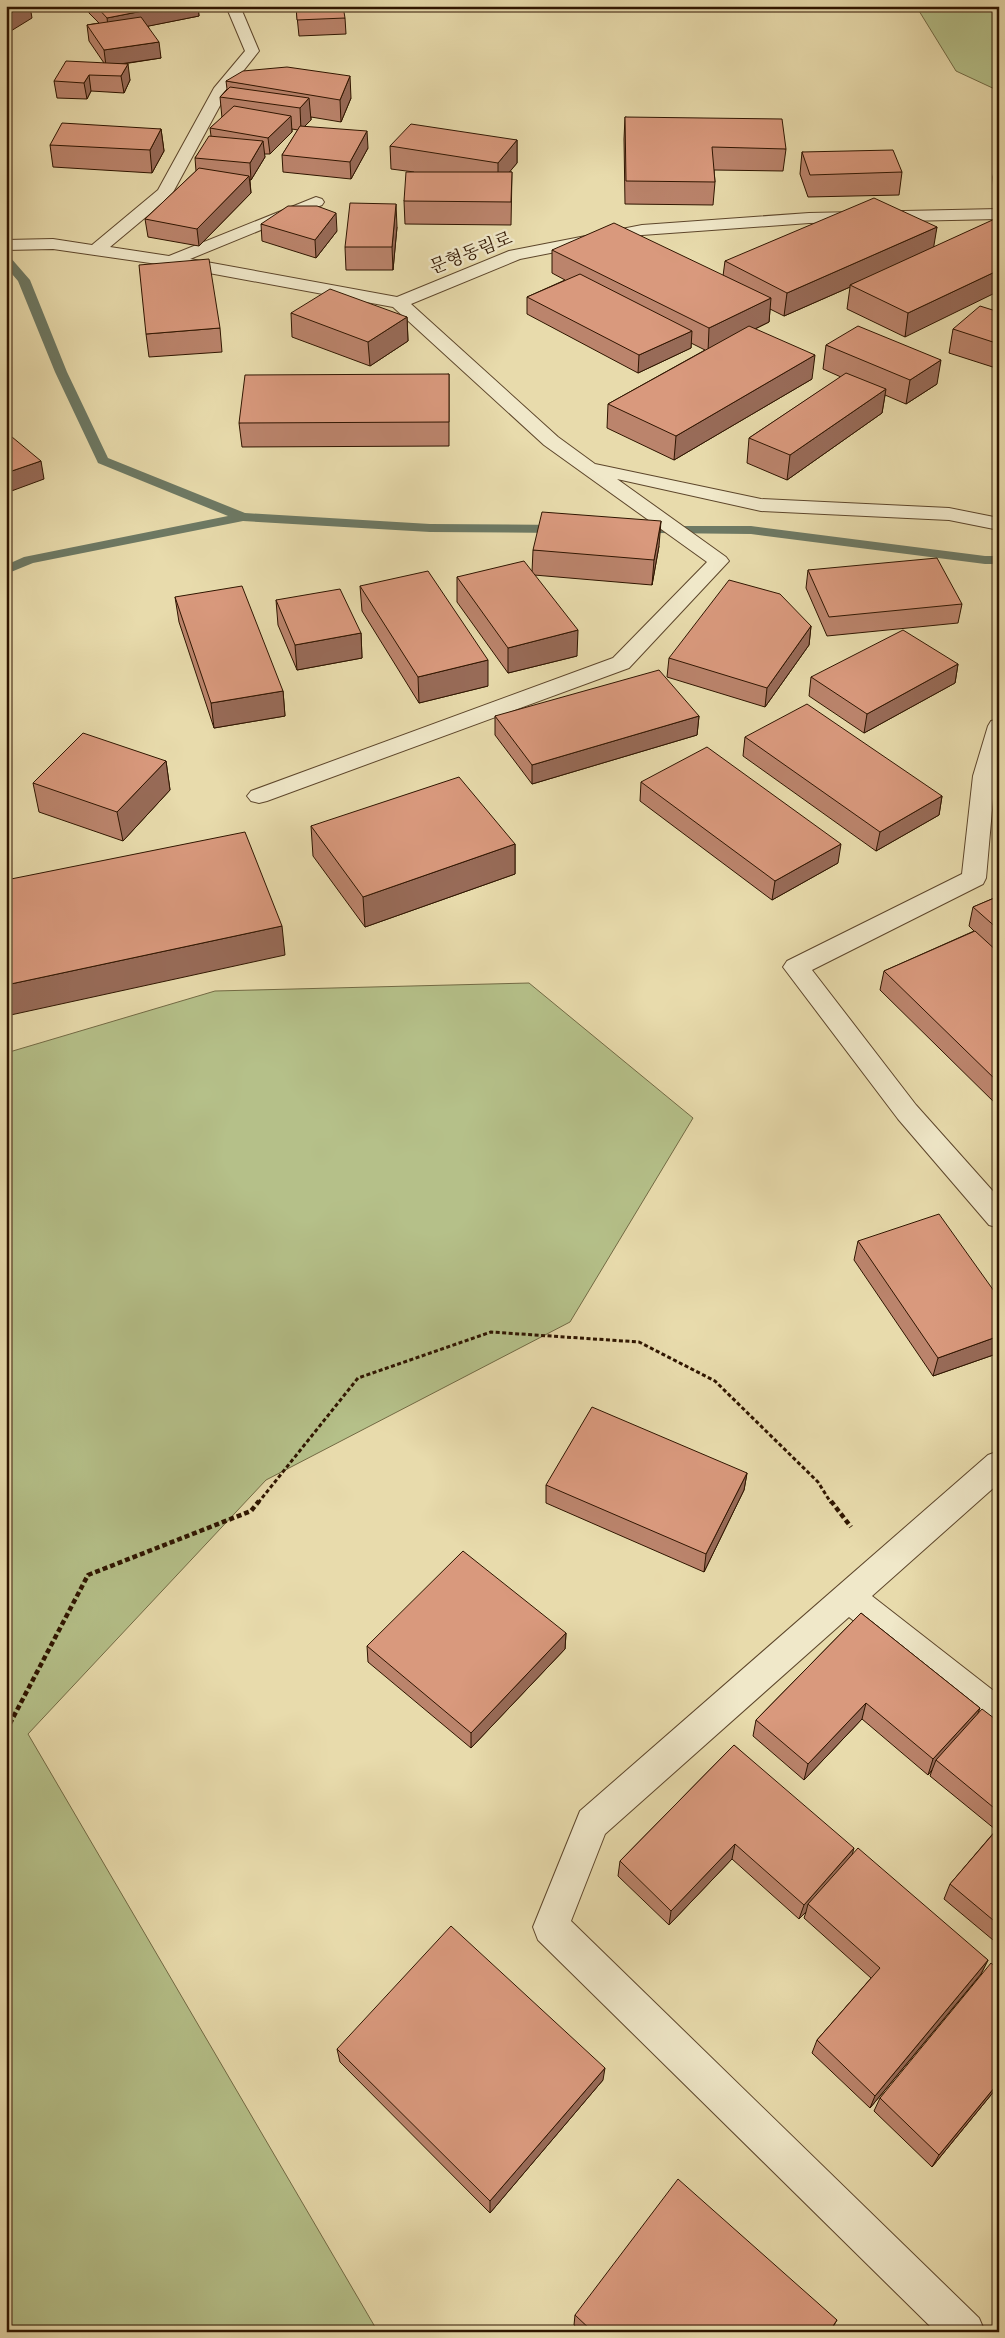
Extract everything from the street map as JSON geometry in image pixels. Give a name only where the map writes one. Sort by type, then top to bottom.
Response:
[{"type":"street","points":[[96,250],[165,193],[222,88],[252,51],[233,6]]},
{"type":"street","points":[[171,262],[316,202]]},
{"type":"street","name":"문형동림로","points":[[399,303],[516,255],[642,230],[809,218],[999,214]]},
{"type":"street","points":[[15,245],[53,244],[96,250],[399,303],[551,442],[719,561],[621,663],[258,796]]},
{"type":"street","points":[[586,466],[761,505],[949,514],[999,524]]},
{"type":"street","points":[[999,726],[984,776],[974,878],[796,967],[906,1112],[999,1217]]},
{"type":"street","points":[[978,837],[999,853]]},
{"type":"street","points":[[965,2332],[551,1927],[592,1824],[999,1464]]},
{"type":"street","points":[[849,1597],[999,1716]]},
{"type":"path","points":[[6,1731],[88,1575],[251,1512],[358,1378],[491,1332],[639,1342],[714,1382],[818,1482],[838,1514],[886,1564]]},
{"type":"green space","points":[[916,6],[999,6],[999,91],[956,71]]},
{"type":"green space","points":[[529,983],[693,1118],[570,1322],[266,1480],[28,1734],[378,2332],[6,2332],[6,1053],[215,991]]},
{"type":"building","points":[[6,6],[22,6],[6,16]]},
{"type":"building","points":[[96,6],[168,6],[107,18]]},
{"type":"building","points":[[296,6],[343,6],[345,18],[297,20]]},
{"type":"building","points":[[141,17],[159,42],[104,50],[87,25]]},
{"type":"building","points":[[66,61],[128,64],[121,76],[89,75],[84,83],[54,81]]},
{"type":"building","points":[[287,67],[350,76],[340,100],[226,81],[243,71]]},
{"type":"building","points":[[230,87],[309,98],[300,108],[220,97]]},
{"type":"building","points":[[234,106],[291,116],[268,138],[210,128]]},
{"type":"building","points":[[625,117],[782,119],[786,149],[712,147],[715,182],[626,181]]},
{"type":"building","points":[[62,123],[161,129],[150,150],[50,145]]},
{"type":"building","points":[[411,124],[517,140],[498,163],[390,146]]},
{"type":"building","points":[[300,126],[367,131],[350,162],[282,155]]},
{"type":"building","points":[[209,136],[263,141],[250,163],[195,158]]},
{"type":"building","points":[[893,150],[902,172],[810,175],[802,152]]},
{"type":"building","points":[[997,154],[999,154],[999,171],[998,171]]},
{"type":"building","points":[[199,168],[249,176],[197,229],[145,219]]},
{"type":"building","points":[[406,172],[512,172],[511,202],[404,201]]},
{"type":"building","points":[[874,198],[937,227],[787,293],[725,261]]},
{"type":"building","points":[[350,203],[396,204],[392,247],[345,247]]},
{"type":"building","points":[[288,206],[317,206],[336,213],[315,240],[261,224]]},
{"type":"building","points":[[999,217],[999,270],[908,313],[850,285]]},
{"type":"building","points":[[614,223],[771,298],[709,328],[552,250]]},
{"type":"building","points":[[209,259],[220,328],[146,334],[139,265]]},
{"type":"building","points":[[580,274],[692,331],[639,355],[527,297]]},
{"type":"building","points":[[330,289],[407,317],[368,342],[291,313]]},
{"type":"building","points":[[980,306],[999,312],[999,344],[953,329]]},
{"type":"building","points":[[749,326],[815,355],[676,436],[608,404]]},
{"type":"building","points":[[858,326],[941,360],[910,380],[826,345]]},
{"type":"building","points":[[846,373],[886,389],[790,455],[749,438]]},
{"type":"building","points":[[449,374],[449,422],[239,423],[245,375]]},
{"type":"building","points":[[6,432],[41,461],[6,473]]},
{"type":"building","points":[[542,512],[661,521],[654,560],[533,550]]},
{"type":"building","points":[[937,558],[962,604],[829,617],[808,570]]},
{"type":"building","points":[[524,561],[578,630],[508,648],[457,577]]},
{"type":"building","points":[[428,571],[488,660],[418,677],[360,586]]},
{"type":"building","points":[[729,580],[780,594],[811,626],[767,688],[669,658]]},
{"type":"building","points":[[242,586],[283,691],[211,703],[175,597]]},
{"type":"building","points":[[340,589],[361,633],[295,645],[276,600]]},
{"type":"building","points":[[903,630],[958,664],[867,714],[811,677]]},
{"type":"building","points":[[659,670],[699,716],[532,765],[495,716]]},
{"type":"building","points":[[807,704],[942,796],[880,832],[745,737]]},
{"type":"building","points":[[83,733],[166,761],[117,812],[33,783]]},
{"type":"building","points":[[707,747],[841,844],[775,881],[641,782]]},
{"type":"building","points":[[459,777],[515,844],[363,897],[311,826]]},
{"type":"building","points":[[245,832],[282,926],[6,985],[6,880]]},
{"type":"building","points":[[999,896],[999,930],[973,907]]},
{"type":"building","points":[[975,931],[999,953],[999,1083],[884,971]]},
{"type":"building","points":[[939,1214],[999,1298],[999,1336],[938,1358],[858,1241]]},
{"type":"building","points":[[592,1407],[747,1473],[706,1554],[546,1485]]},
{"type":"building","points":[[463,1551],[566,1633],[471,1733],[367,1646]]},
{"type":"building","points":[[861,1613],[980,1708],[933,1759],[866,1703],[808,1764],[756,1720]]},
{"type":"building","points":[[982,1709],[999,1722],[999,1812],[936,1760]]},
{"type":"building","points":[[734,1745],[854,1848],[804,1905],[735,1844],[671,1911],[620,1861]]},
{"type":"building","points":[[999,1827],[999,1925],[950,1884]]},
{"type":"building","points":[[858,1848],[988,1960],[875,2096],[817,2040],[880,1968],[808,1904]]},
{"type":"building","points":[[451,1926],[605,2068],[490,2201],[337,2049]]},
{"type":"building","points":[[991,1963],[999,1970],[999,2082],[939,2155],[880,2098]]},
{"type":"building","points":[[678,2179],[837,2320],[829,2332],[593,2332],[575,2315]]},
{"type":"waterway","points":[[6,259],[24,280],[61,372],[103,460],[243,517]]},
{"type":"waterway","points":[[6,570],[29,560],[243,517]]},
{"type":"waterway","points":[[243,517],[430,528],[563,529]]},
{"type":"waterway","points":[[663,530],[751,530],[985,560],[999,560]]}]
